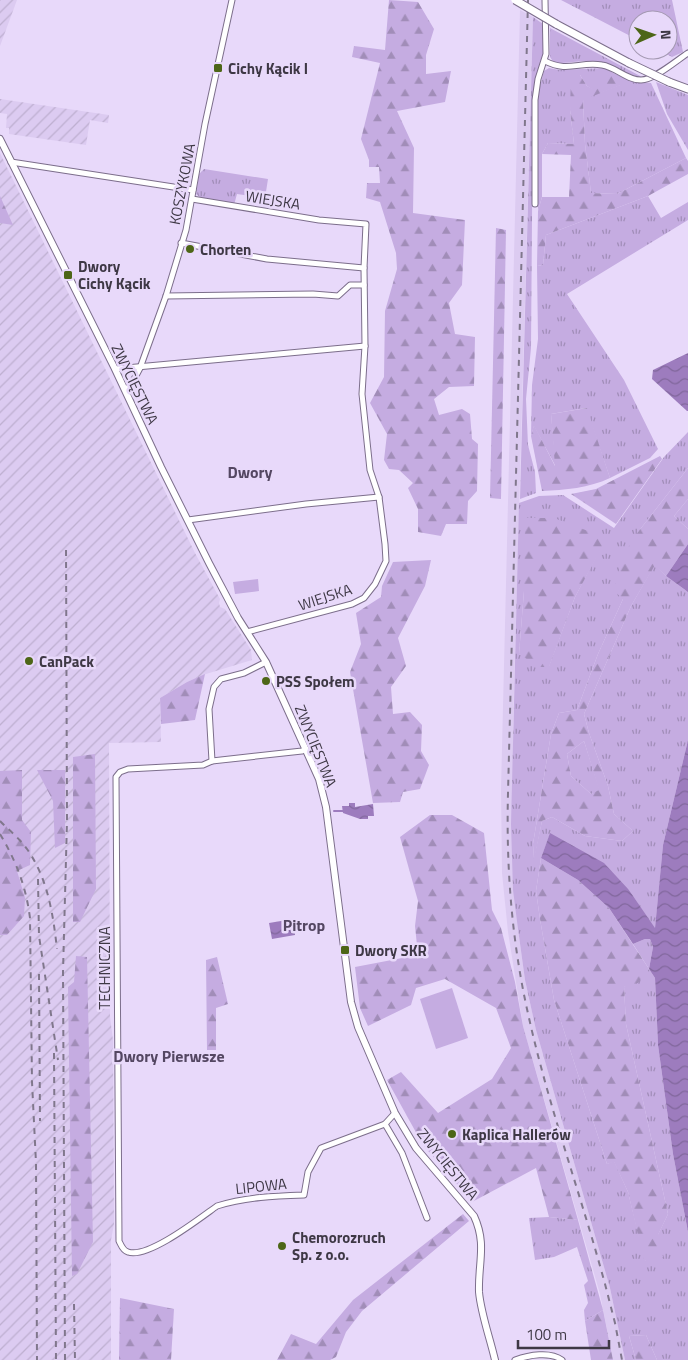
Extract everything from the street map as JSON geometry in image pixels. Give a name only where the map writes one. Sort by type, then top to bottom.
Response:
[{"type":"main road","points":[[514,0],[629,63],[688,89]]},
{"type":"street","name":"KOSZYKOWA","points":[[125,390],[132,385],[140,368],[166,296],[181,243],[192,199],[192,190],[232,0]]},
{"type":"street","points":[[535,204],[536,93],[538,79],[545,61],[545,0]]},
{"type":"street","points":[[545,61],[554,66],[564,68],[602,65],[613,68],[628,78],[641,80],[650,78],[688,53]]},
{"type":"street","name":"ZWYCIĘSTWA","points":[[0,138],[233,610],[266,662],[319,779],[326,806],[353,1013],[368,1053],[395,1113],[416,1148],[474,1216],[480,1229],[482,1243],[479,1293],[495,1360]]},
{"type":"street","points":[[11,162],[192,190]]},
{"type":"street","name":"WIEJSKA","points":[[192,199],[319,220],[366,224],[364,268],[365,346],[362,394],[370,470],[378,497],[386,561],[375,584],[364,598],[352,604],[247,632]]},
{"type":"street","points":[[181,243],[267,259],[364,268]]},
{"type":"street","points":[[166,296],[313,294],[338,296],[350,285],[364,285]]},
{"type":"street","points":[[115,369],[365,346]]},
{"type":"street","points":[[188,520],[306,504],[378,497]]},
{"type":"street","points":[[212,761],[209,709],[214,687],[221,679],[244,673],[266,662]]},
{"type":"street","name":"TECHNICZNA","points":[[130,1253],[123,1249],[119,1241],[116,777],[120,772],[128,769],[203,765],[212,761],[306,749]]},
{"type":"street","name":"LIPOWA","points":[[130,1253],[156,1247],[217,1206],[258,1197],[304,1195],[308,1172],[321,1148],[385,1124],[395,1113]]},
{"type":"street","points":[[385,1124],[402,1153],[427,1218]]},
{"type":"street","points":[[515,1360],[540,1355],[555,1355],[562,1360]]},
{"type":"shaded area","points":[[0,0],[17,0],[0,46]]},
{"type":"shaded area","points":[[520,10],[533,17],[513,726],[518,929],[525,980],[536,1030],[610,1288],[625,1360],[613,1360],[600,1294],[523,1026],[508,932],[502,873],[501,789]]},
{"type":"shaded area","points":[[0,99],[109,115],[108,123],[90,120],[86,145],[9,134],[9,128],[6,128],[7,114],[0,113]]},
{"type":"shaded area","points":[[0,153],[195,553],[220,599],[220,607],[225,609],[251,650],[252,660],[206,674],[187,682],[160,698],[161,742],[109,743],[110,1017],[113,1040],[114,1224],[111,1240],[111,1360],[0,1360]]},
{"type":"green space","points":[[389,0],[418,2],[434,29],[426,55],[426,74],[451,71],[445,102],[397,111],[414,148],[413,213],[465,220],[462,285],[449,303],[455,334],[475,337],[474,386],[449,387],[434,399],[439,415],[462,409],[470,414],[472,439],[478,444],[477,491],[468,501],[467,524],[446,524],[441,536],[418,532],[418,509],[408,488],[413,483],[399,470],[389,469],[384,460],[387,434],[370,403],[384,377],[385,311],[397,269],[396,253],[380,202],[366,198],[367,183],[380,183],[379,167],[369,167],[369,160],[361,139],[380,63],[352,57],[354,46],[385,50]]},
{"type":"green space","points":[[561,0],[672,0],[674,10],[628,10],[628,35]]},
{"type":"green space","points":[[533,17],[543,24],[543,59],[533,92],[531,348],[526,399],[528,445],[535,472],[536,493],[520,499]]},
{"type":"green space","points":[[550,28],[644,78],[598,62],[554,63],[550,57]]},
{"type":"green space","points":[[678,28],[683,52],[678,54]]},
{"type":"green space","points":[[549,68],[559,70],[605,68],[634,82],[651,83],[686,158],[617,194],[591,193],[585,144],[583,99],[620,85],[593,90],[587,86],[580,75],[570,110],[574,144],[548,143],[542,154],[542,197],[538,211],[537,98],[544,71]]},
{"type":"green space","points":[[613,73],[621,85],[583,100],[585,144],[591,193],[617,194],[686,158],[688,161],[688,174],[648,196],[546,235],[543,265],[537,266],[538,211],[542,197],[569,197],[571,155],[542,154],[548,143],[574,144],[570,110],[571,76],[580,75],[587,86],[593,89],[602,74]]},
{"type":"green space","points":[[656,82],[688,95],[688,150],[667,114]]},
{"type":"green space","points":[[204,169],[268,179],[265,198],[237,194],[234,205],[202,199],[196,194],[199,174]]},
{"type":"green space","points":[[0,196],[13,225],[0,223]]},
{"type":"green space","points":[[648,196],[661,218],[688,202],[688,220],[567,294],[624,380],[658,449],[650,458],[610,478],[586,408],[551,414],[556,467],[534,426],[531,436],[532,385],[538,339],[537,266],[543,265],[546,235]]},
{"type":"green space","points":[[496,228],[506,230],[501,499],[490,498]]},
{"type":"green space","points":[[587,408],[610,478],[585,486],[542,491],[531,436],[534,425],[555,466],[551,414]]},
{"type":"green space","points":[[688,432],[688,468],[638,532],[623,599],[598,654],[577,710],[559,713],[551,734],[533,844],[534,858],[542,821],[552,817],[585,836],[622,841],[633,831],[614,814],[608,786],[584,714],[631,606],[655,564],[666,576],[688,592],[688,740],[663,845],[655,929],[629,890],[550,834],[541,858],[536,891],[554,1000],[607,1164],[614,1161],[628,1192],[645,1261],[668,1214],[626,1024],[624,987],[649,969],[655,978],[658,1045],[673,1154],[688,1232],[688,1360],[657,1360],[646,1335],[629,1336],[636,1360],[625,1360],[610,1288],[536,1030],[525,980],[513,890],[511,824],[519,503],[539,496],[563,495],[614,528],[664,457]],"holes":[[[604,542],[575,597],[549,666],[519,654],[524,591]]]},
{"type":"green space","points":[[660,456],[662,459],[616,524],[571,494],[596,489]]},
{"type":"green space","points":[[688,468],[688,499],[674,516],[688,529],[688,544],[666,576],[655,565],[631,606],[584,714],[608,786],[614,814],[633,831],[622,841],[585,836],[552,817],[542,821],[534,861],[533,844],[551,734],[559,713],[577,710],[598,654],[623,599],[614,591],[622,557],[638,532]],"holes":[[[584,741],[599,790],[591,794],[571,776],[567,754]]]},
{"type":"green space","points":[[688,499],[688,529],[674,516]]},
{"type":"green space","points":[[525,518],[554,518],[588,531],[605,542],[575,597],[549,667],[539,667],[519,654],[524,591]]},
{"type":"green space","points":[[431,560],[425,586],[398,638],[406,666],[391,687],[393,714],[410,712],[422,725],[421,751],[429,765],[420,789],[403,792],[400,802],[373,803],[350,672],[361,644],[356,613],[381,597],[382,586],[393,562]]},
{"type":"green space","points":[[258,579],[259,591],[235,594],[233,582]]},
{"type":"green space","points":[[205,674],[195,720],[161,724],[160,698]]},
{"type":"green space","points":[[584,741],[600,791],[591,794],[571,776],[567,754]]},
{"type":"green space","points":[[95,754],[96,889],[80,922],[73,922],[73,757]]},
{"type":"green space","points":[[22,770],[22,820],[31,832],[30,865],[17,871],[25,898],[24,916],[7,935],[0,935],[0,771]]},
{"type":"green space","points":[[37,770],[65,770],[65,843],[55,848],[53,801]]},
{"type":"green space","points":[[430,815],[452,815],[484,833],[492,910],[501,928],[515,982],[523,1026],[578,1220],[549,1217],[536,1168],[472,1202],[423,1145],[387,1080],[401,1072],[438,1113],[492,1079],[511,1048],[496,1008],[445,979],[416,988],[411,1005],[368,1026],[360,1008],[355,967],[418,955],[415,926],[418,901],[400,837]]},
{"type":"green space","points":[[541,858],[578,880],[609,908],[649,969],[638,983],[624,987],[626,1024],[668,1214],[658,1235],[663,1257],[644,1261],[628,1192],[614,1162],[607,1164],[554,1000],[536,891]]},
{"type":"green space","points":[[650,939],[653,947],[649,969],[633,944]]},
{"type":"green space","points":[[76,956],[87,957],[93,1242],[77,1274],[72,1276],[68,987],[74,982]]},
{"type":"green space","points":[[217,957],[228,1004],[216,1008],[216,1050],[207,1050],[206,960]]},
{"type":"green space","points":[[452,988],[468,1038],[436,1049],[420,999]]},
{"type":"green space","points":[[463,1214],[469,1221],[362,1311],[346,1332],[336,1357],[330,1360],[277,1360],[291,1334],[316,1344],[353,1300]]},
{"type":"green space","points":[[549,1217],[578,1220],[603,1310],[585,1321],[584,1310],[588,1303],[584,1285],[588,1281],[577,1247],[554,1257],[535,1260],[529,1218]]},
{"type":"green space","points":[[120,1298],[174,1309],[171,1360],[119,1360]]},
{"type":"green space","points":[[603,1310],[613,1360],[591,1360],[585,1321]]},
{"type":"green space","points":[[646,1335],[657,1360],[636,1360],[629,1336]]},
{"type":"water","points":[[688,353],[687,411],[652,379],[653,370]]},
{"type":"water","points":[[688,544],[688,592],[666,576]]},
{"type":"water","points":[[688,740],[688,1232],[673,1154],[658,1045],[655,978],[649,969],[653,947],[650,939],[633,944],[609,908],[578,880],[541,858],[550,833],[604,863],[629,890],[655,928],[663,845]]},
{"type":"water","points":[[349,803],[355,803],[355,807],[373,804],[374,816],[368,816],[368,819],[360,819],[343,813],[342,806],[349,806]]},
{"type":"water","points":[[293,919],[295,935],[272,939],[269,923]]},
{"type":"waterway","points":[[334,811],[343,811]]},
{"type":"railway","points":[[528,0],[508,793],[509,878],[514,934],[529,1018],[546,1085],[605,1284],[622,1360]]},
{"type":"railway","points":[[65,1360],[63,972],[67,821],[66,545]]},
{"type":"railway","points":[[0,821],[24,845],[40,872],[54,923],[57,949]]},
{"type":"railway","points":[[0,834],[20,874],[30,918],[32,1082],[36,1163],[37,1360]]},
{"type":"railway","points":[[38,879],[39,936],[58,1060]]},
{"type":"railway","points":[[39,974],[40,1121]]},
{"type":"railway","points":[[54,1053],[56,1360]]},
{"type":"railway","points":[[74,1304],[75,1360]]},
{"type":"place","name":"Cichy Kącik I","points":[[218,68]]},
{"type":"place","name":"Chorten","points":[[190,249]]},
{"type":"place","name":"Dwory Cichy Kącik","points":[[68,275]]},
{"type":"place","name":"CanPack","points":[[29,661]]},
{"type":"place","name":"PSS Społem","points":[[266,681]]},
{"type":"place","name":"Dwory SKR","points":[[345,950]]},
{"type":"place","name":"Kaplica Hallerów","points":[[452,1134]]},
{"type":"place","name":"Chemorozruch Sp. z o.o.","points":[[282,1246]]},
{"type":"district","name":"Dwory","points":[[250,472]]},
{"type":"district","name":"Pitrop","points":[[304,925]]},
{"type":"district","name":"Dwory Pierwsze","points":[[169,1056]]}]
